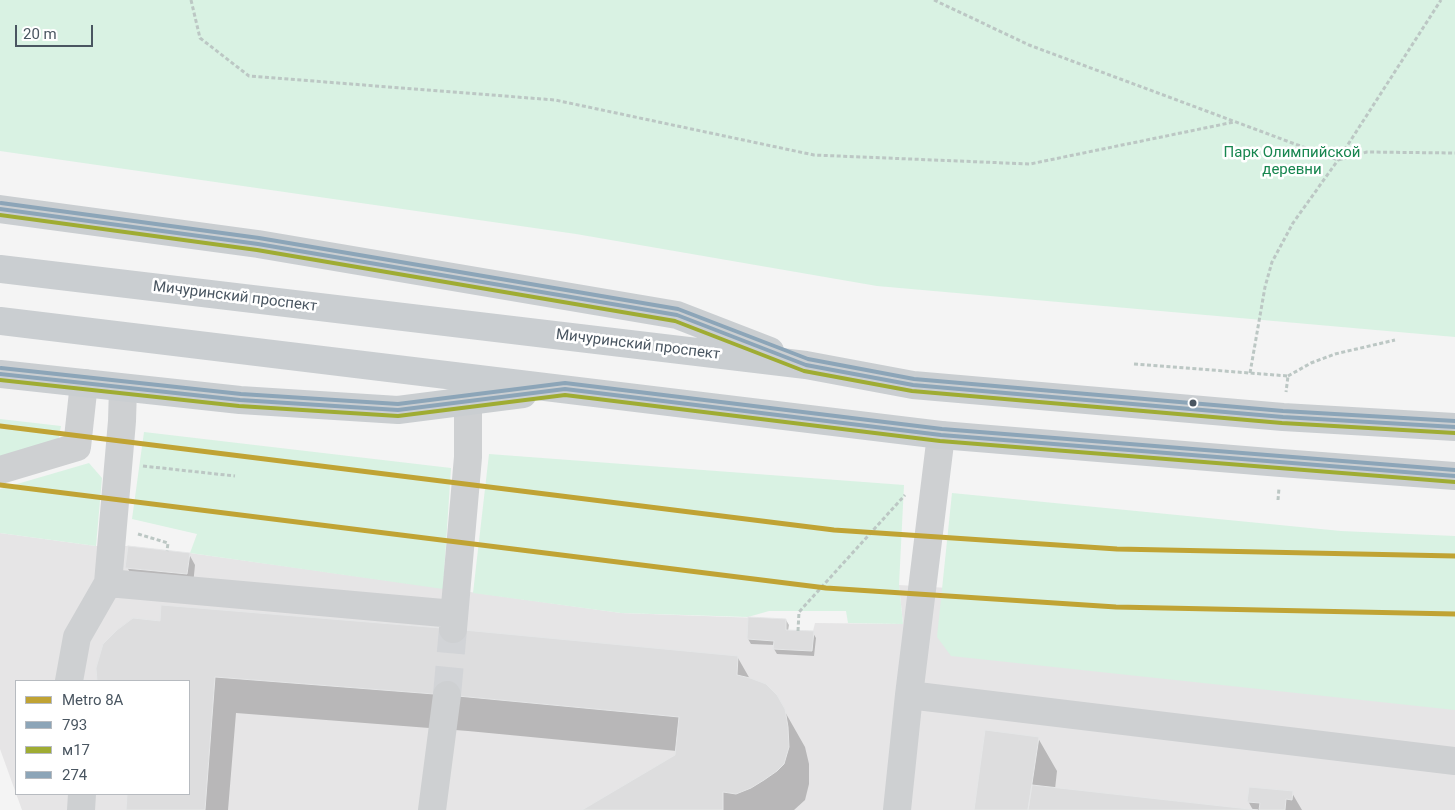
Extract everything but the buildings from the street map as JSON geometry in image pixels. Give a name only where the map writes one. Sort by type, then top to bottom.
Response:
[{"type":"main road","points":[[0,209],[258,244],[677,315],[806,366]]},
{"type":"main road","name":"Мичуринский проспект","points":[[0,269],[806,366],[912,384],[1283,417],[1455,427]]},
{"type":"main road","points":[[0,321],[941,435],[1455,476]]},
{"type":"main road","points":[[0,374],[240,400],[398,410],[565,389]]},
{"type":"lane","points":[[0,470],[77,447],[84,383]]},
{"type":"lane","points":[[69,680],[77,636],[108,583],[122,421],[123,388]]},
{"type":"lane","points":[[108,583],[453,622],[468,457],[468,401]]},
{"type":"lane","points":[[897,810],[941,435]]},
{"type":"lane","points":[[432,810],[447,695]]},
{"type":"lane","points":[[909,695],[1455,760]]},
{"type":"lane","points":[[81,810],[82,795]]},
{"type":"path","points":[[191,0],[200,38],[248,76],[555,100],[814,155],[1030,164],[1234,122]]},
{"type":"path","points":[[934,0],[1029,46],[1338,160],[1367,152],[1455,153]]},
{"type":"path","points":[[1250,373],[1265,287],[1272,262],[1293,223],[1338,160],[1442,0]]},
{"type":"path","points":[[1288,376],[1311,363],[1335,354],[1395,340]]},
{"type":"path","points":[[118,463],[235,476]]},
{"type":"path","points":[[798,631],[799,612],[910,490]]},
{"type":"path","points":[[112,526],[168,543],[167,551]]},
{"type":"shaded area","points":[[0,533],[96,546],[128,546],[190,553],[621,613],[786,619],[786,630],[813,631],[815,623],[903,624],[899,585],[1455,619],[1455,810],[22,810],[16,795],[190,795],[190,680],[15,680],[15,790],[0,749]]},
{"type":"green space","name":"Парк Олимпийской деревни","points":[[0,0],[1455,0],[1455,337],[877,286],[576,234],[0,151]]},
{"type":"green space","points":[[0,419],[61,426],[58,442],[0,458]]},
{"type":"green space","points":[[144,432],[451,468],[443,589],[190,553],[197,534],[132,519]]},
{"type":"green space","points":[[489,454],[904,485],[899,585],[903,624],[848,623],[846,611],[769,611],[748,617],[621,613],[473,593]]},
{"type":"green space","points":[[89,463],[102,478],[96,546],[0,533],[0,489]]},
{"type":"green space","points":[[952,493],[1341,531],[1455,536],[1455,710],[951,656],[937,637]]},
{"type":"tunnel","points":[[447,695],[453,629]]},
{"type":"metro line","name":"8А","points":[[0,426],[834,530],[1117,549],[1455,556]]},
{"type":"metro line","name":"8А","points":[[0,485],[826,588],[1116,607],[1455,614]]},
{"type":"transit line","name":"274","points":[[1,203],[259,238],[678,309],[808,359],[914,379],[1283,411],[1455,421]]},
{"type":"transit line","name":"793","points":[[0,209],[258,244],[677,315],[806,365],[913,385],[1283,417],[1455,427]]},
{"type":"transit line","name":"м17","points":[[0,215],[257,250],[675,321],[804,371],[912,391],[1282,423],[1455,433]]},
{"type":"transit line","name":"274","points":[[1,368],[241,394],[398,404],[565,383],[942,429],[1455,470]]},
{"type":"transit line","name":"793","points":[[0,374],[240,400],[398,410],[565,389],[941,435],[1455,476]]},
{"type":"transit line","name":"м17","points":[[0,380],[239,406],[398,416],[565,395],[940,441],[1455,482]]}]
